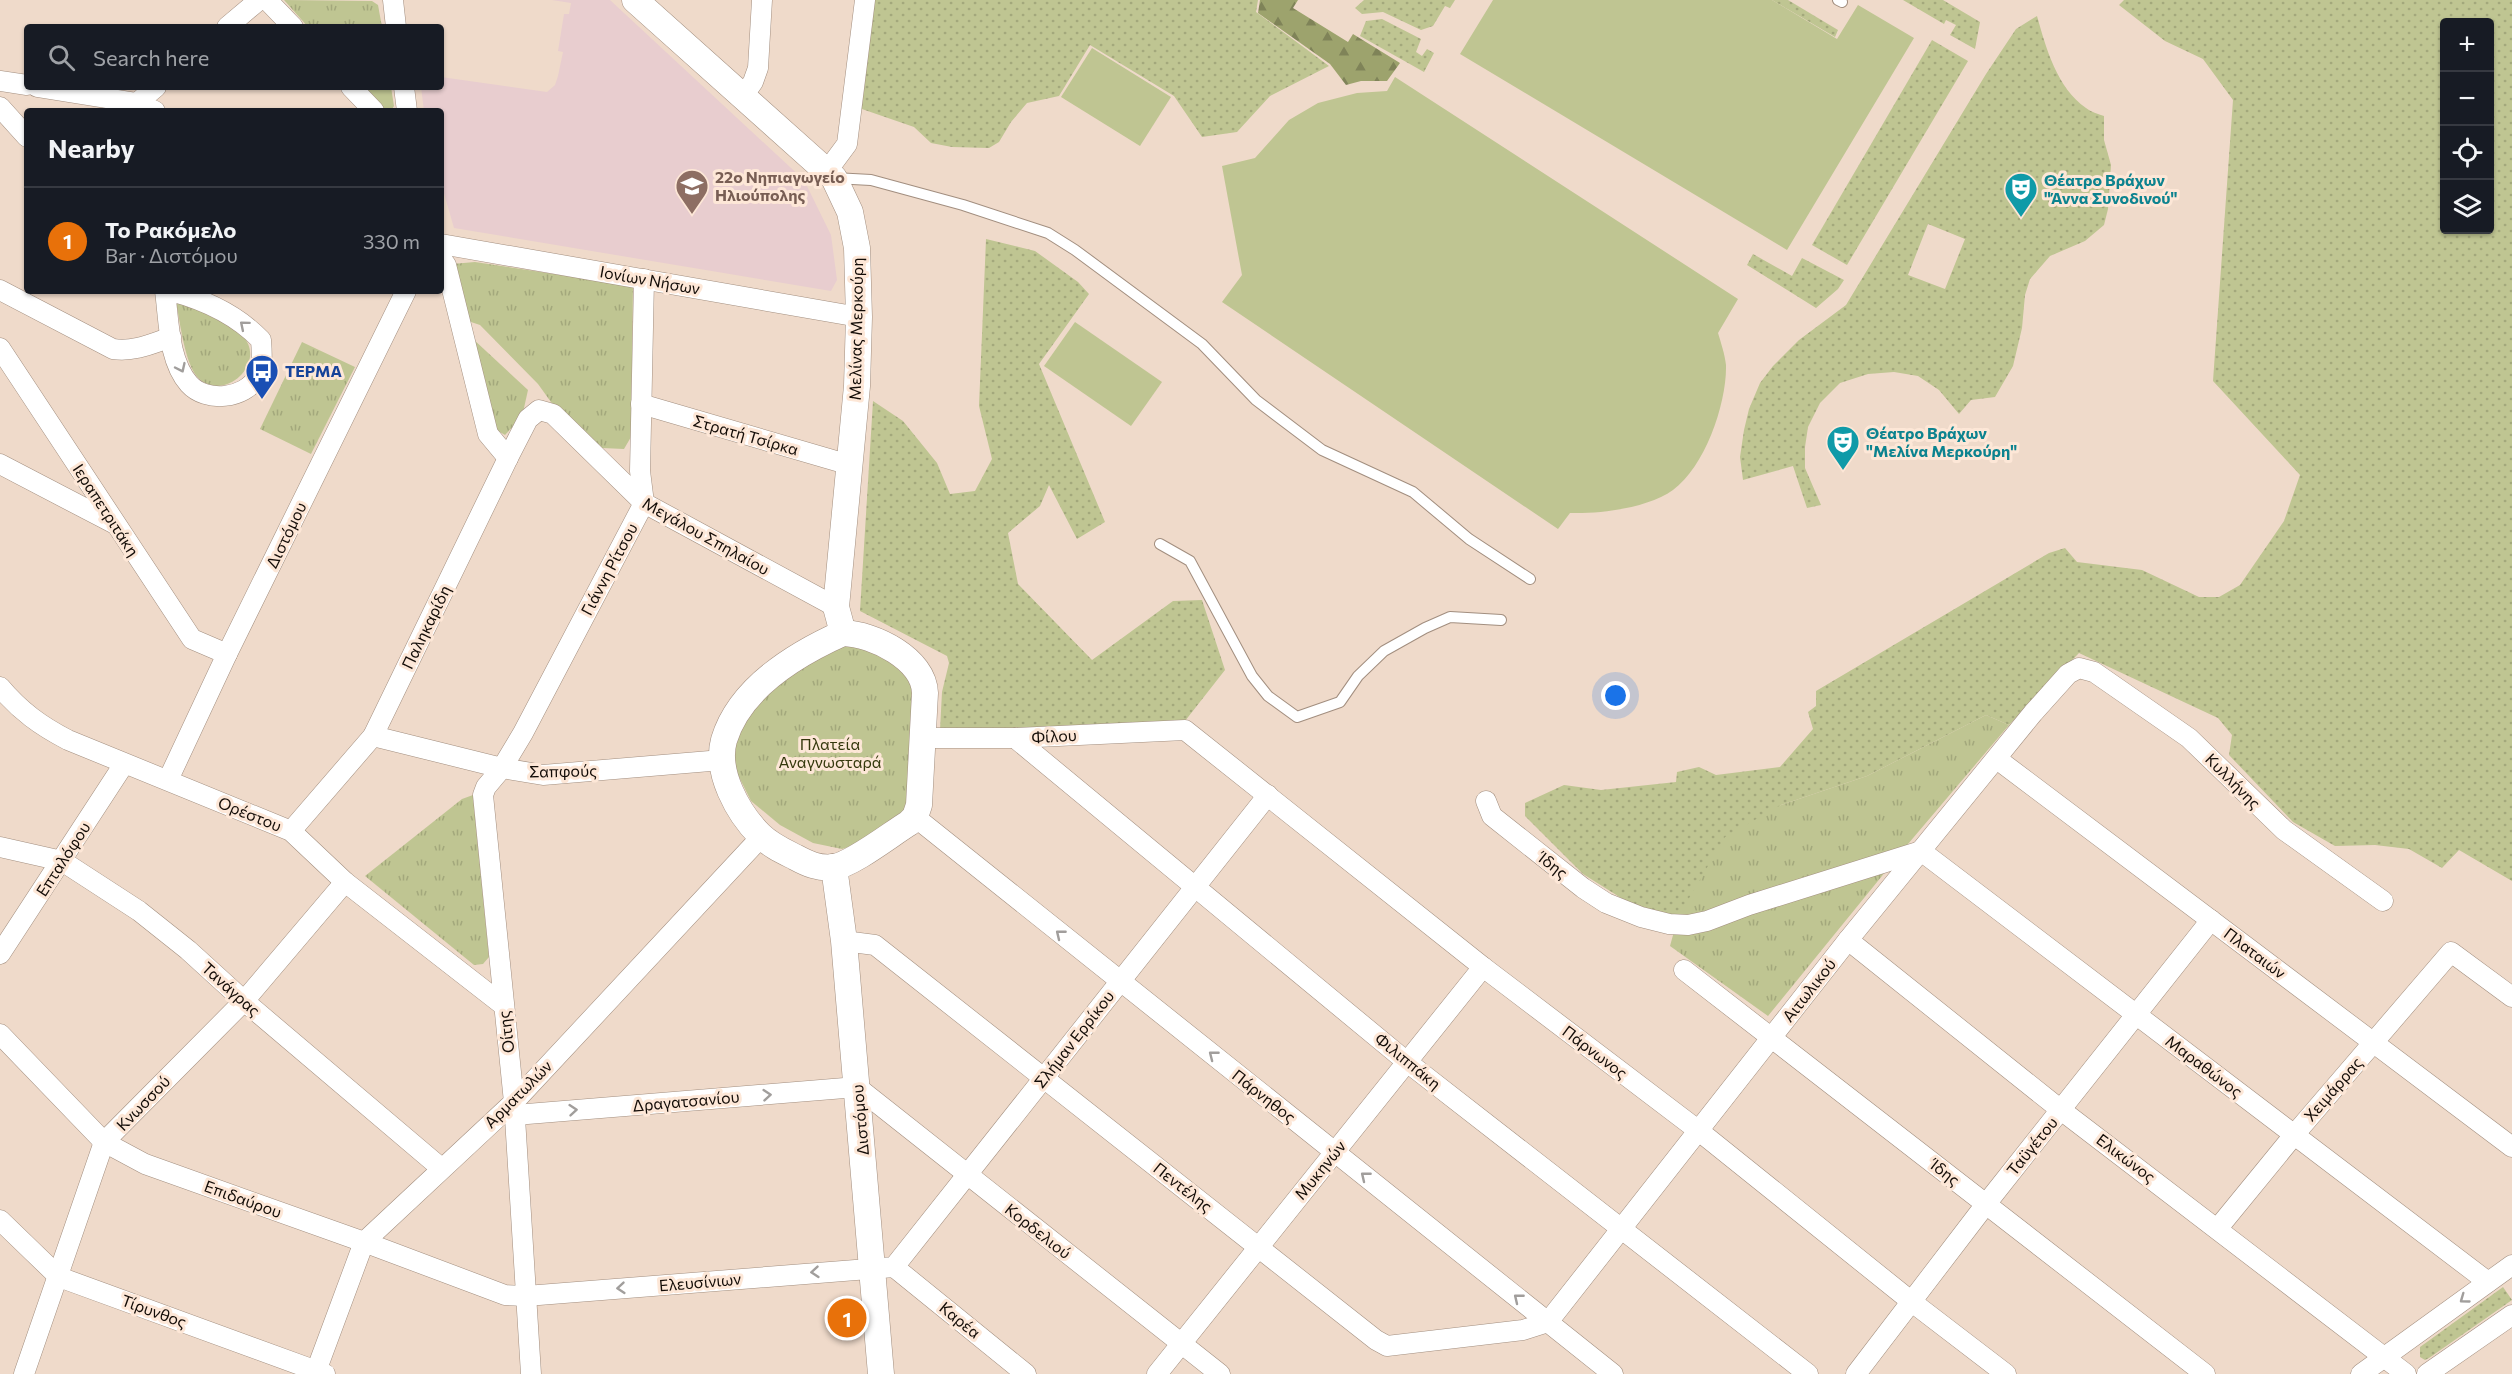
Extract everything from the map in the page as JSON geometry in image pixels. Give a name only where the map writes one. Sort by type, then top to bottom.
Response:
[{"type":"street","points":[[231,24],[259,0]]},
{"type":"street","points":[[267,0],[290,24]]},
{"type":"street","points":[[393,0],[396,24]]},
{"type":"street","name":"Μελίνας Μερκούρη","points":[[635,0],[830,175],[850,212],[857,248],[859,317],[857,386],[836,607]]},
{"type":"street","points":[[742,96],[753,82],[758,68],[762,0]]},
{"type":"street","points":[[830,175],[847,144],[865,0]]},
{"type":"street","points":[[0,81],[24,85]]},
{"type":"street","points":[[56,90],[137,103],[148,108]]},
{"type":"street","points":[[137,103],[152,90]]},
{"type":"street","points":[[354,90],[371,108]]},
{"type":"street","points":[[404,90],[407,108]]},
{"type":"street","points":[[0,106],[24,133]]},
{"type":"street","name":"Ιονίων Νήσων","points":[[444,244],[859,317]]},
{"type":"street","points":[[444,263],[488,434],[508,458]]},
{"type":"street","name":"Γιάννη Ρίτσου","points":[[502,768],[523,733],[644,503],[640,471],[644,279]]},
{"type":"street","points":[[0,290],[113,349],[143,347],[171,337]]},
{"type":"street","points":[[165,294],[171,337],[181,371],[190,385],[221,397],[248,388],[258,375],[262,352],[261,340],[235,317],[209,304],[180,294]]},
{"type":"street","name":"Διστόμου","points":[[168,780],[227,654],[405,294]]},
{"type":"street","name":"Ιεραπετριτάκη","points":[[0,348],[192,639],[227,654]]},
{"type":"street","name":"Στρατή Τσίρκα","points":[[641,404],[850,465]]},
{"type":"street","name":"Παληκαρίδη","points":[[291,831],[373,736],[508,458],[528,419],[539,411]]},
{"type":"street","name":"Μεγάλου Σπηλαίου","points":[[539,411],[553,414],[644,503],[836,607]]},
{"type":"street","points":[[0,464],[115,525]]},
{"type":"street","points":[[836,607],[843,633]]},
{"type":"street","points":[[843,633],[867,638],[906,658],[917,668],[925,684],[923,738],[919,805],[915,817],[845,864],[834,867],[812,866],[779,849],[762,837],[731,792],[722,760],[723,742],[744,702],[795,657],[843,633]]},
{"type":"street","name":"Αιτωλικού","points":[[1548,1322],[1848,940],[2068,674],[2079,668]]},
{"type":"street","name":"Κυλλήνης","points":[[2079,668],[2094,672],[2189,738],[2284,830],[2383,901]]},
{"type":"street","name":"Ορέστου","points":[[0,687],[16,707],[38,724],[68,740],[291,831],[345,882],[503,1005]]},
{"type":"street","name":"Φίλου","points":[[923,738],[1016,738],[1185,730]]},
{"type":"street","name":"Πάρνωνος","points":[[1185,730],[1483,967],[1699,1131],[1912,1302],[2006,1374]]},
{"type":"street","name":"Σαπφούς","points":[[373,736],[502,768],[543,775],[722,760]]},
{"type":"street","name":"Φιλιππάκη","points":[[1016,738],[1407,1062],[1623,1227],[1808,1374]]},
{"type":"street","name":"Πλαταιών","points":[[1997,759],[2512,1147]]},
{"type":"street","name":"Επταλόφου","points":[[0,954],[124,764]]},
{"type":"street","name":"Οίτης","points":[[502,768],[486,787],[483,805],[514,1108],[531,1374]]},
{"type":"street","name":"Σλήμαν Ερρίκου","points":[[884,1267],[967,1174],[1268,795]]},
{"type":"street","name":"Ίδης","points":[[1486,801],[1492,816],[1582,888],[1624,911],[1669,924],[1688,925],[1707,921],[1749,905],[1921,851]]},
{"type":"street","name":"Πάρνηθος","points":[[915,817],[1613,1374]]},
{"type":"street","name":"Αρματωλών","points":[[319,1373],[364,1242],[441,1168],[514,1108],[762,837]]},
{"type":"street","name":"Τανάγρας","points":[[0,847],[62,861],[139,911],[188,950],[244,1001],[441,1168]]},
{"type":"street","name":"Μαραθώνος","points":[[1921,851],[2488,1282]]},
{"type":"street","name":"Διστόμου","points":[[834,867],[844,941],[856,1088],[884,1267],[881,1374]]},
{"type":"street","name":"Κνωσσού","points":[[24,1374],[104,1142],[244,1001],[345,882]]},
{"type":"street","name":"Ταϋγέτου","points":[[1856,1374],[1986,1204],[2211,920]]},
{"type":"street","name":"Ελικώνος","points":[[1848,940],[2061,1110],[2406,1374]]},
{"type":"street","name":"Πεντέλης","points":[[844,941],[875,945],[1376,1340],[1387,1346],[1523,1330],[1548,1322]]},
{"type":"street","name":"Χειμάρρας","points":[[2218,1228],[2294,1135],[2451,952],[2512,997]]},
{"type":"street","name":"Μυκηνών","points":[[1157,1374],[1483,967]]},
{"type":"street","name":"Ίδης","points":[[1684,970],[2205,1374]]},
{"type":"street","name":"Επιδαύρου","points":[[0,1034],[104,1142],[145,1164],[505,1294],[526,1296]]},
{"type":"street","name":"Δραγατσανίου","points":[[514,1108],[856,1088]]},
{"type":"street","name":"Κορδελιού","points":[[856,1088],[1220,1374]]},
{"type":"street","name":"Τίρυνθος","points":[[0,1220],[59,1277],[319,1373]]},
{"type":"street","points":[[2361,1374],[2512,1265]]},
{"type":"street","name":"Ελευσίνιων","points":[[526,1296],[884,1267]]},
{"type":"street","name":"Καρέα","points":[[884,1267],[1026,1374]]},
{"type":"street","points":[[2427,1374],[2512,1315]]},
{"type":"lane","points":[[830,175],[882,183],[963,205],[1048,233],[1075,250],[1202,344],[1256,400],[1322,450],[1413,492],[1469,539],[1530,579]]},
{"type":"lane","points":[[1160,544],[1190,561],[1252,676],[1268,696],[1297,717],[1340,702],[1358,676],[1384,651],[1425,628],[1450,617],[1501,620]]},
{"type":"shaded area","points":[[552,0],[610,0],[804,180],[831,235],[837,280],[831,291],[454,228],[444,193],[444,108],[424,108],[421,90],[444,90],[444,77],[547,92],[555,85],[558,76],[563,52],[558,51],[564,14],[569,14],[571,3]]},
{"type":"green space","points":[[284,0],[372,1],[378,5],[381,24],[305,24]]},
{"type":"green space","points":[[871,0],[1258,0],[1256,12],[1329,66],[1270,96],[1237,132],[1202,137],[1174,96],[1090,45],[1059,96],[1027,103],[1011,122],[999,142],[989,148],[952,147],[931,143],[914,127],[859,108]]},
{"type":"green space","points":[[1260,0],[1298,0],[1293,8],[1348,42],[1353,34],[1400,63],[1387,81],[1361,81],[1346,85],[1330,64],[1258,13]]},
{"type":"green space","points":[[1364,0],[1455,0],[1450,8],[1445,6],[1433,26],[1421,30],[1383,12],[1362,14],[1355,8]]},
{"type":"green space","points":[[1493,0],[1772,0],[1837,39],[1858,5],[1914,38],[1787,250],[1460,54]]},
{"type":"green space","points":[[1772,0],[1788,0],[1838,30],[1835,37]]},
{"type":"green space","points":[[1903,0],[1943,0],[1980,22],[1975,49],[1950,35],[1956,25],[1946,20],[1944,24]]},
{"type":"green space","points":[[2124,0],[2512,0],[2512,881],[2459,850],[2442,868],[2409,849],[2375,845],[2335,846],[2293,822],[2229,755],[2232,735],[2218,718],[2079,653],[2009,725],[1986,715],[1867,776],[1781,805],[1678,917],[1629,903],[1583,874],[1525,816],[1525,803],[1564,785],[1601,790],[1676,782],[1677,772],[1699,767],[1716,775],[1780,767],[1813,729],[1808,712],[1816,706],[1816,691],[2049,553],[2065,548],[2077,562],[2142,570],[2199,597],[2219,597],[2240,585],[2284,521],[2300,475],[2213,381],[2233,100],[2203,59],[2165,41],[2119,5]]},
{"type":"green space","points":[[2037,16],[2054,66],[2067,90],[2086,108],[2104,116],[2104,140],[2111,165],[2108,209],[2104,225],[2085,241],[2050,256],[2030,279],[2025,295],[2022,328],[2013,366],[1995,397],[1971,400],[1959,414],[1939,390],[1918,376],[1894,372],[1868,374],[1840,383],[1820,403],[1808,427],[1805,468],[1821,505],[1807,508],[1793,466],[1743,480],[1740,457],[1744,430],[1749,409],[1760,383],[1799,340],[1846,305],[1986,74],[2016,29]],"holes":[[[1928,224],[1965,239],[1945,289],[1908,275]]]},
{"type":"green space","points":[[1382,19],[1421,39],[1416,52],[1422,56],[1427,49],[1434,53],[1424,72],[1360,36],[1366,21]]},
{"type":"green space","points":[[1932,40],[1968,61],[1847,265],[1812,245]]},
{"type":"green space","points":[[1092,48],[1171,97],[1140,146],[1061,97]]},
{"type":"green space","points":[[1395,77],[1738,299],[1718,333],[1726,365],[1723,397],[1712,433],[1695,466],[1685,480],[1673,490],[1651,501],[1623,509],[1570,513],[1558,529],[1222,302],[1242,275],[1222,166],[1255,158],[1289,120],[1318,103],[1357,93],[1387,91]]},
{"type":"green space","points":[[364,90],[391,90],[393,108],[380,108]]},
{"type":"green space","points":[[986,239],[1035,251],[1078,282],[1089,294],[1039,364],[1105,522],[1077,539],[1049,485],[1040,506],[1008,533],[1018,584],[1092,660],[1173,601],[1202,600],[1225,670],[1185,721],[1120,726],[940,730],[942,692],[949,663],[947,656],[860,611],[873,401],[903,421],[937,463],[950,494],[975,491],[992,459],[979,406]]},
{"type":"green space","points":[[1753,254],[1792,276],[1802,258],[1844,280],[1838,289],[1816,308],[1747,265]]},
{"type":"green space","points":[[475,262],[633,286],[631,437],[624,449],[602,448],[556,409],[538,384],[480,325],[468,321],[452,264]]},
{"type":"green space","points":[[176,302],[220,319],[242,335],[249,346],[250,358],[246,369],[238,378],[228,384],[216,386],[205,383],[195,374],[185,349]]},
{"type":"green space","points":[[1075,322],[1162,382],[1131,426],[1044,366]]},
{"type":"green space","points":[[472,338],[528,390],[522,417],[505,435],[493,428]]},
{"type":"green space","points":[[302,342],[355,367],[311,454],[260,429]]},
{"type":"green space","name":"Πλατεία Αναγνωσταρά","points":[[847,643],[868,646],[913,673],[911,801],[900,815],[864,842],[842,849],[813,843],[780,825],[751,801],[732,763],[738,734],[756,704],[795,664]]},
{"type":"green space","points":[[1986,715],[2009,725],[1908,844],[1768,1016],[1670,946],[1678,917],[1725,837],[1781,805],[1867,776]]},
{"type":"green space","points":[[473,795],[489,957],[483,964],[474,965],[365,876],[462,799]]},
{"type":"green space","points":[[2503,1287],[2512,1300],[2429,1358],[2425,1360],[2420,1357],[2420,1347]]},
{"type":"place","name":"22ο Νηπιαγωγείο Ηλιούπολης","points":[[692,215]]},
{"type":"place","name":"Θέατρο Βράχων \"Άννα Συνοδινού\"","points":[[2021,218]]},
{"type":"place","name":"ΤΕΡΜΑ","points":[[262,400]]},
{"type":"place","name":"Θέατρο Βράχων \"Μελίνα Μερκούρη\"","points":[[1843,471]]},
{"type":"place","name":"Το Ρακόμελο","points":[[847,1318]]}]
